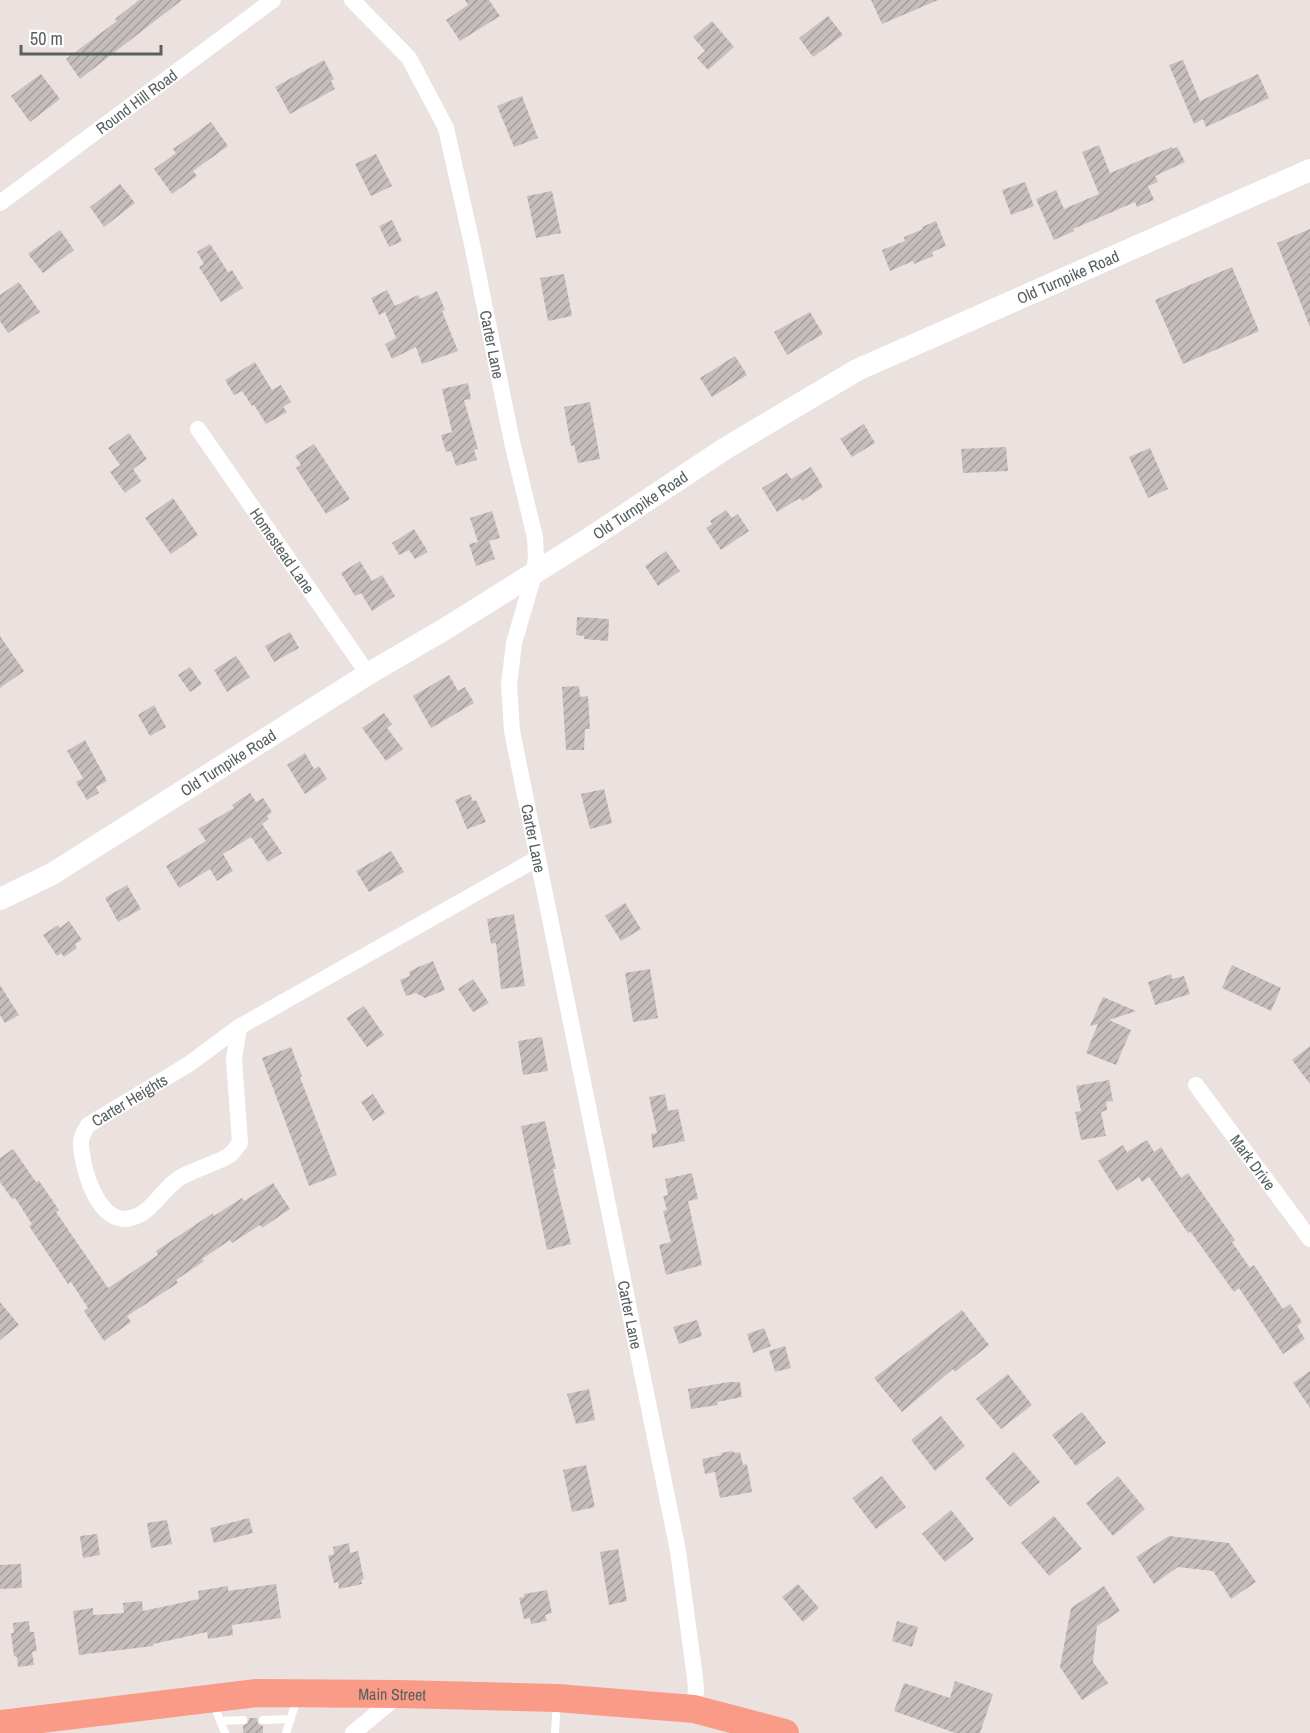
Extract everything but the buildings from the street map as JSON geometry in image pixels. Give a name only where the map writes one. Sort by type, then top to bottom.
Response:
[{"type":"highway","name":"Main Street","points":[[0,1724],[218,1710],[257,1693],[293,1706],[400,1694],[557,1698],[694,1708],[785,1733]]},
{"type":"main road","name":"Old Turnpike Road","points":[[0,899],[52,874],[368,674],[590,538],[726,448],[857,370],[1310,170]]},
{"type":"street","name":"Round Hill Road","points":[[0,203],[273,0]]},
{"type":"street","name":"Carter Lane","points":[[352,0],[409,58],[446,128],[512,442],[535,537],[534,573],[514,643],[509,685],[512,731],[678,1551],[695,1678],[694,1708]]},
{"type":"street","name":"Homestead Lane","points":[[198,429],[368,674]]},
{"type":"street","name":"Carter Heights","points":[[239,1026],[234,1059],[240,1143],[230,1155],[179,1178],[146,1212],[129,1219],[113,1215],[97,1201],[86,1173],[81,1139],[88,1125],[189,1064],[239,1026],[538,858]]},
{"type":"street","name":"Mark Drive","points":[[1196,1085],[1310,1239]]},
{"type":"street","points":[[353,1733],[400,1694]]},
{"type":"lane","points":[[555,1733],[557,1698]]},
{"type":"lane","points":[[263,1720],[293,1706]]},
{"type":"lane","points":[[286,1733],[293,1706]]},
{"type":"lane","points":[[218,1710],[243,1720]]},
{"type":"lane","points":[[218,1710],[225,1733]]}]
